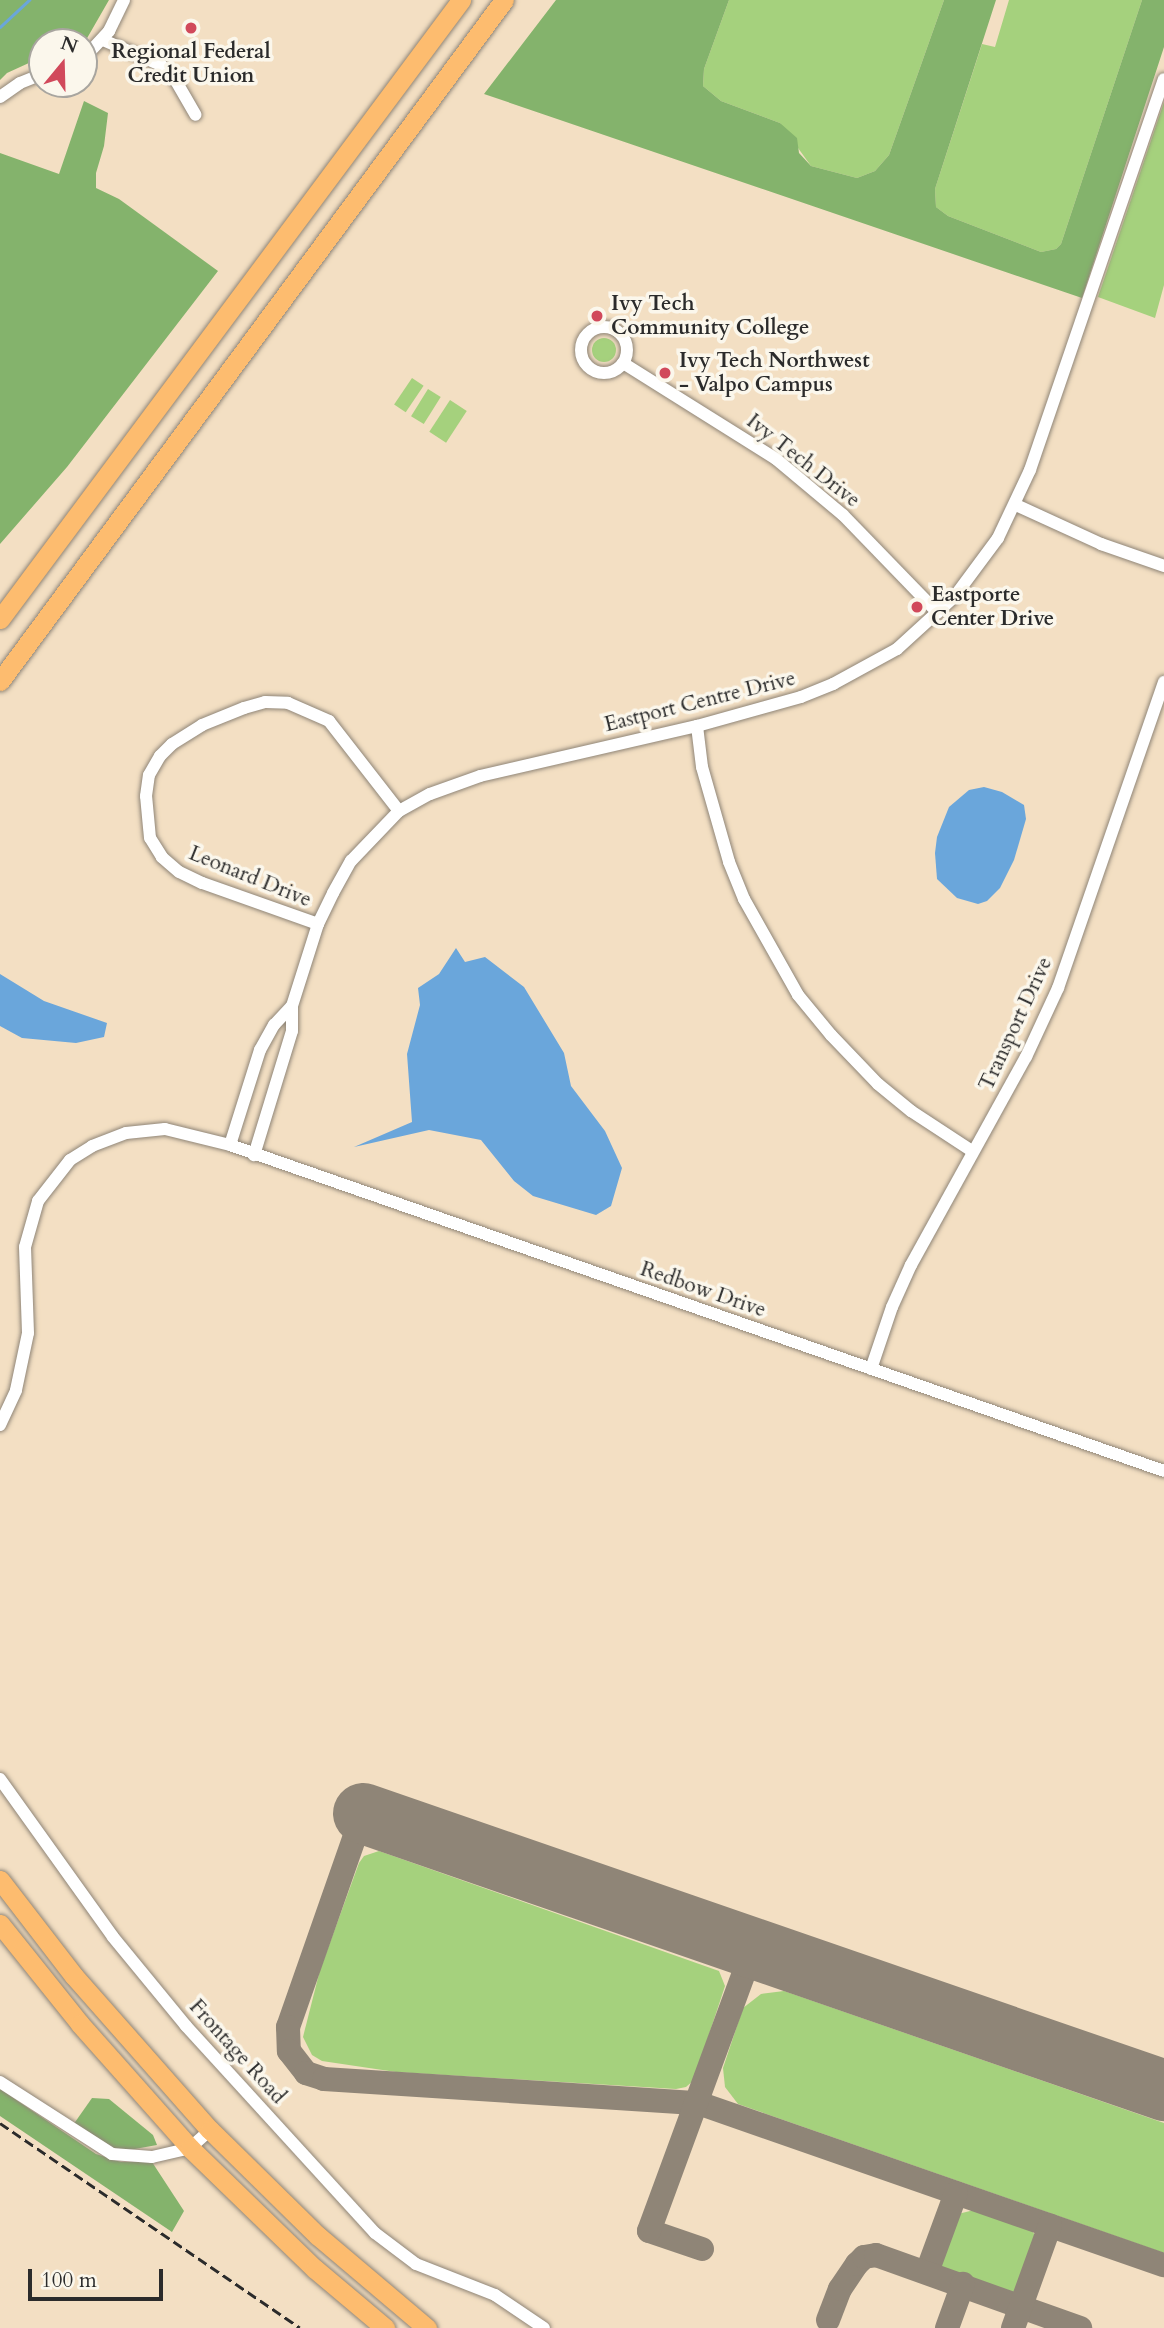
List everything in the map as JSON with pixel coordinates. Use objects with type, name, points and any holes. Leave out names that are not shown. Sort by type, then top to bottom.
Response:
[{"type":"highway","points":[[0,619],[461,0]]},
{"type":"highway","points":[[0,681],[503,1]]},
{"type":"highway","points":[[0,600],[57,526],[92,496]]},
{"type":"highway","points":[[2,1881],[78,1980],[210,2130],[318,2236],[427,2328]]},
{"type":"highway","points":[[0,1923],[80,2024],[190,2148],[315,2269],[385,2328]]},
{"type":"street","points":[[98,45],[124,0]]},
{"type":"street","points":[[103,40],[161,65],[176,81],[195,115]]},
{"type":"street","name":"Eastport Centre Drive","points":[[254,1155],[292,1031],[292,1006],[318,924],[351,861],[399,811],[430,794],[480,776],[697,726],[780,704],[833,684],[897,649],[938,613],[975,572],[1016,505],[1164,79]]},
{"type":"street","points":[[0,97],[28,80]]},
{"type":"street","name":"Ivy Tech Drive","points":[[623,363],[776,459],[843,515],[938,613]]},
{"type":"street","points":[[1016,505],[1101,544],[1164,566]]},
{"type":"street","name":"Transport Drive","points":[[871,1369],[892,1307],[911,1265],[1026,1057],[1058,988],[1164,682]]},
{"type":"street","name":"Leonard Drive","points":[[318,924],[202,883],[179,872],[162,857],[150,838],[146,809],[149,775],[160,756],[172,744],[200,726],[265,702],[288,703],[329,721],[399,811]]},
{"type":"street","points":[[697,726],[702,767],[729,862],[744,900],[793,987],[831,1035],[878,1084],[911,1111],[972,1151]]},
{"type":"street","name":"Eastport Centre Drive","points":[[230,1145],[260,1050],[274,1025],[292,1006]]},
{"type":"street","points":[[0,1425],[16,1390],[28,1334],[25,1247],[29,1223],[51,1181],[70,1160],[92,1146],[126,1133],[165,1129],[230,1145]]},
{"type":"street","name":"Redbow Drive","points":[[230,1145],[1164,1471]]},
{"type":"street","name":"Frontage Road","points":[[0,1779],[113,1937],[186,2026],[358,2215],[393,2249],[416,2264],[495,2295],[540,2327]]},
{"type":"street","points":[[0,2082],[111,2154],[152,2157],[190,2148],[210,2130]]},
{"type":"green space","points":[[0,0],[109,0],[93,28],[28,28],[28,63],[7,73],[0,80]]},
{"type":"green space","points":[[556,0],[729,0],[704,69],[703,86],[721,101],[780,123],[797,138],[799,153],[811,166],[857,178],[875,171],[889,155],[944,0],[996,0],[935,189],[936,207],[948,216],[1041,252],[1056,249],[1061,244],[1142,0],[1164,0],[1164,47],[1082,298],[484,94]]},
{"type":"green space","points":[[729,0],[944,0],[889,155],[875,171],[857,178],[811,166],[780,123],[721,101],[703,86],[704,69]]},
{"type":"green space","points":[[1009,0],[1142,0],[1061,244],[1056,249],[1041,252],[948,216],[936,207],[935,189],[982,44],[995,47]]},
{"type":"green space","points":[[84,101],[108,113],[104,146],[96,173],[96,188],[119,199],[218,271],[67,467],[0,544],[0,153],[59,174]]},
{"type":"green space","points":[[1164,102],[1164,285],[1155,318],[1098,297]]},
{"type":"green space","points":[[604,338],[615,345],[616,350],[609,361],[604,362],[593,355],[592,350],[599,339]]},
{"type":"green space","points":[[412,378],[424,386],[406,412],[394,405]]},
{"type":"green space","points":[[428,389],[441,397],[424,424],[411,416]]},
{"type":"green space","points":[[450,400],[467,411],[446,443],[429,432]]},
{"type":"green space","points":[[379,1851],[719,1971],[725,1986],[694,2080],[686,2087],[676,2089],[396,2072],[322,2061],[312,2055],[303,2037],[320,1970],[359,1863],[364,1856]]},
{"type":"green space","points":[[784,1991],[1164,2123],[1164,2253],[738,2104],[725,2087],[723,2068],[743,2008],[761,1994]]},
{"type":"green space","points":[[0,2089],[96,2154],[121,2162],[152,2162],[184,2211],[172,2232],[0,2116]]},
{"type":"green space","points":[[92,2098],[109,2099],[153,2135],[157,2145],[129,2150],[101,2147],[73,2125]]},
{"type":"green space","points":[[974,2210],[1031,2230],[1036,2236],[1036,2249],[1022,2287],[1016,2293],[1007,2295],[942,2269],[939,2258],[952,2221],[958,2214]]},
{"type":"water","points":[[984,787],[1002,792],[1024,805],[1026,819],[1014,860],[1000,888],[987,901],[978,904],[957,898],[937,879],[935,853],[937,837],[949,807],[969,790]]},
{"type":"water","points":[[456,948],[465,962],[485,957],[524,987],[564,1053],[571,1086],[605,1131],[622,1168],[611,1206],[596,1215],[533,1196],[514,1181],[481,1140],[429,1130],[354,1147],[412,1122],[407,1054],[420,1005],[418,988],[439,974]]},
{"type":"water","points":[[0,974],[44,1001],[107,1023],[104,1037],[76,1043],[22,1038],[0,1026]]},
{"type":"waterway","points":[[0,27],[29,0]]},
{"type":"taxiway","points":[[363,1813],[288,2027],[289,2051],[306,2073],[324,2079],[698,2103],[1164,2265]]},
{"type":"taxiway","points":[[702,2249],[649,2231],[753,1948]]},
{"type":"taxiway","points":[[927,2272],[956,2193]]},
{"type":"taxiway","points":[[1013,2328],[1050,2225]]},
{"type":"taxiway","points":[[828,2320],[840,2289],[857,2264],[864,2257],[876,2255],[1080,2328]]},
{"type":"taxiway","points":[[947,2328],[963,2284]]},
{"type":"runway","points":[[363,1813],[1164,2090]]},
{"type":"railway","points":[[0,2123],[300,2328]]},
{"type":"place","name":"Regional Federal Credit Union","points":[[191,28]]},
{"type":"place","name":"Ivy Tech Community College","points":[[597,316]]},
{"type":"place","name":"Ivy Tech Northwest - Valpo Campus","points":[[665,373]]},
{"type":"place","name":"Eastporte Center Drive","points":[[917,607]]}]
